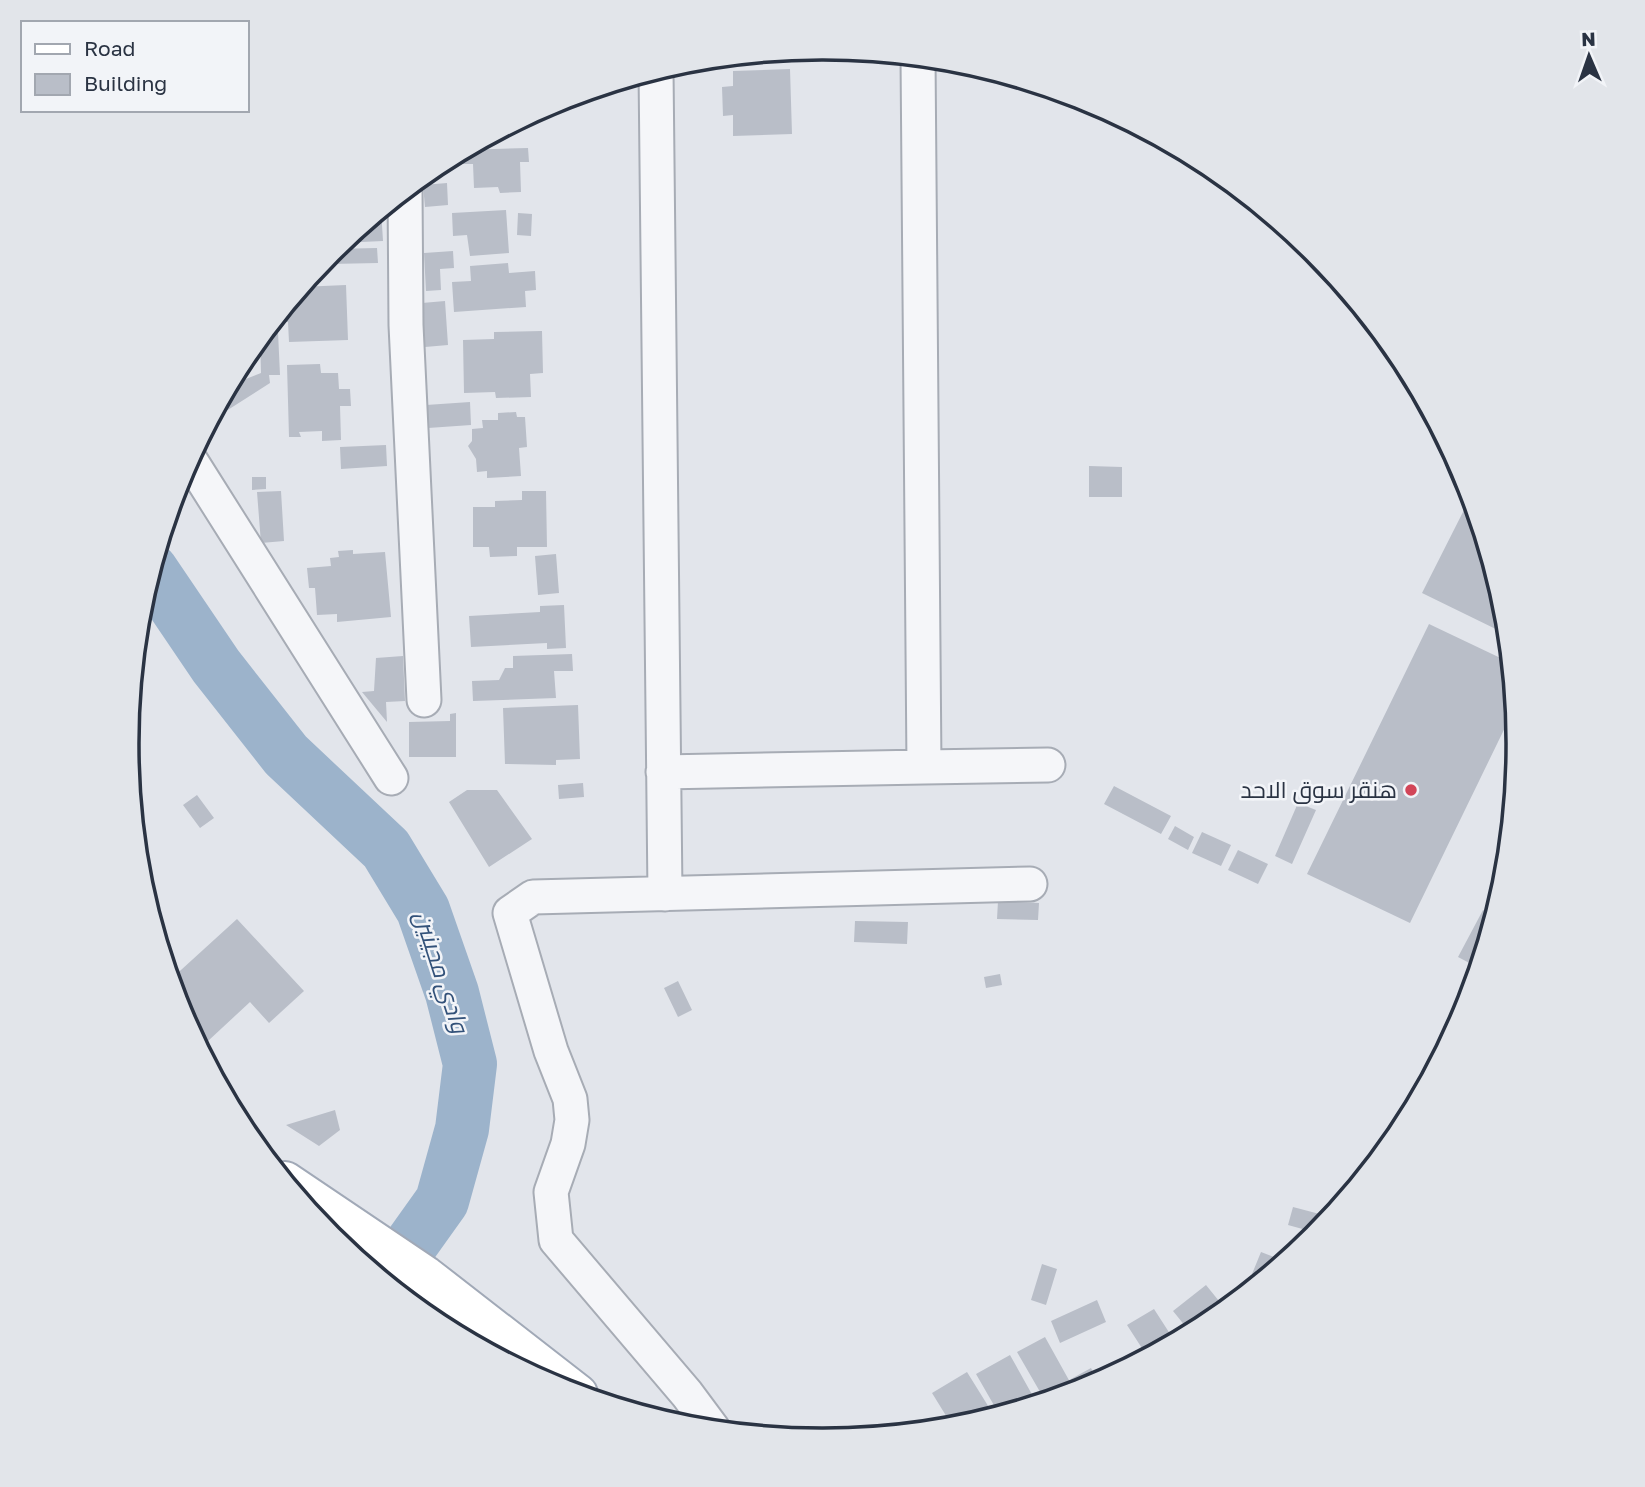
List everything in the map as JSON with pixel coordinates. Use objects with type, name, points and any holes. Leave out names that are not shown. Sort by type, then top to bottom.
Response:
[{"type":"main road","points":[[315,1202],[426,1276],[544,1367]]},
{"type":"street","points":[[918,66],[925,767]]},
{"type":"street","points":[[656,80],[665,894]]},
{"type":"street","points":[[405,202],[406,324],[424,699]]},
{"type":"street","points":[[196,470],[391,778]]},
{"type":"street","points":[[663,772],[1048,765]]},
{"type":"street","points":[[704,1417],[556,1240],[551,1192],[568,1144],[572,1120],[570,1099],[551,1051],[510,914],[533,897],[1030,884]]},
{"type":"building","points":[[790,69],[792,134],[733,136],[733,115],[723,116],[722,87],[733,86],[733,71]]},
{"type":"building","points":[[528,148],[529,162],[520,162],[521,192],[500,193],[498,187],[474,188],[473,164],[459,164],[483,149]]},
{"type":"building","points":[[447,183],[448,205],[425,207],[423,188],[429,185]]},
{"type":"building","points":[[506,210],[509,253],[470,256],[467,235],[453,236],[452,213]]},
{"type":"building","points":[[518,213],[532,214],[531,236],[517,235]]},
{"type":"building","points":[[382,221],[383,241],[358,242]]},
{"type":"building","points":[[377,248],[378,263],[335,264],[351,249]]},
{"type":"building","points":[[453,251],[454,268],[440,269],[441,290],[426,291],[424,253]]},
{"type":"building","points":[[508,263],[509,273],[535,271],[536,290],[525,291],[526,307],[454,312],[452,282],[471,281],[470,266]]},
{"type":"building","points":[[346,285],[348,340],[289,342],[288,322],[284,322],[314,286]]},
{"type":"building","points":[[445,301],[448,345],[425,347],[422,303]]},
{"type":"building","points":[[542,331],[543,373],[530,374],[531,397],[496,398],[495,392],[464,393],[463,340],[494,339],[494,332]]},
{"type":"building","points":[[276,333],[280,375],[269,375],[270,383],[224,412],[243,380],[261,373],[260,354]]},
{"type":"building","points":[[320,364],[321,373],[338,373],[339,389],[350,389],[351,406],[340,406],[341,440],[322,441],[322,431],[299,432],[301,437],[289,437],[287,365]]},
{"type":"building","points":[[470,402],[471,425],[428,428],[426,405]]},
{"type":"building","points":[[516,412],[517,417],[525,417],[527,447],[519,448],[521,476],[487,478],[487,471],[477,472],[476,459],[468,446],[472,441],[472,429],[483,428],[482,420],[498,420],[498,413]]},
{"type":"building","points":[[386,445],[387,466],[341,469],[340,447]]},
{"type":"building","points":[[1089,466],[1122,467],[1122,497],[1089,497]]},
{"type":"building","points":[[252,477],[266,477],[266,489],[252,490]]},
{"type":"building","points":[[281,491],[284,541],[261,543],[257,492]]},
{"type":"building","points":[[522,491],[546,491],[547,547],[517,547],[517,556],[490,557],[489,547],[473,547],[473,507],[495,507],[495,501],[522,500]]},
{"type":"building","points":[[1464,509],[1483,566],[1497,629],[1422,593]]},
{"type":"building","points":[[353,550],[353,554],[385,552],[391,617],[337,622],[337,614],[317,615],[315,588],[309,588],[307,568],[331,566],[330,558],[339,557],[338,551]]},
{"type":"building","points":[[556,554],[559,593],[538,595],[535,556]]},
{"type":"building","points":[[564,605],[566,648],[547,649],[547,643],[471,647],[469,616],[540,612],[540,606]]},
{"type":"building","name":"هنقر سوق الاحد","points":[[1429,624],[1501,658],[1506,726],[1410,923],[1307,874]]},
{"type":"building","points":[[572,654],[573,671],[554,671],[556,698],[473,701],[472,681],[499,680],[505,668],[513,668],[513,656]]},
{"type":"building","points":[[403,656],[405,701],[386,702],[387,722],[362,692],[374,691],[376,658]]},
{"type":"building","points":[[578,705],[580,759],[556,760],[556,765],[505,764],[503,708]]},
{"type":"building","points":[[456,713],[456,757],[409,757],[409,722],[450,721],[450,714]]},
{"type":"building","points":[[583,783],[584,797],[559,799],[558,785]]},
{"type":"building","points":[[1114,786],[1171,816],[1161,834],[1104,804]]},
{"type":"building","points":[[467,790],[497,790],[532,839],[489,867],[449,802]]},
{"type":"building","points":[[197,795],[214,818],[200,828],[183,805]]},
{"type":"building","points":[[1298,803],[1316,810],[1292,864],[1275,856]]},
{"type":"building","points":[[1175,826],[1194,837],[1188,850],[1168,839]]},
{"type":"building","points":[[1202,832],[1231,845],[1221,866],[1192,853]]},
{"type":"building","points":[[1238,850],[1268,864],[1258,884],[1228,870]]},
{"type":"building","points":[[998,901],[1039,903],[1038,920],[997,919]]},
{"type":"building","points":[[1483,910],[1485,911],[1470,963],[1458,957]]},
{"type":"building","points":[[237,919],[304,991],[269,1023],[250,1002],[208,1041],[179,972]]},
{"type":"building","points":[[855,921],[908,922],[907,944],[854,942]]},
{"type":"building","points":[[1000,974],[1002,985],[986,988],[984,977]]},
{"type":"building","points":[[678,981],[692,1010],[678,1017],[664,988]]},
{"type":"building","points":[[335,1110],[340,1130],[319,1146],[286,1125]]},
{"type":"building","points":[[1293,1207],[1318,1214],[1304,1229],[1288,1225]]},
{"type":"building","points":[[1261,1252],[1274,1257],[1253,1274]]},
{"type":"building","points":[[1042,1264],[1057,1269],[1046,1305],[1031,1300]]},
{"type":"building","points":[[1206,1285],[1219,1301],[1184,1324],[1173,1311]]},
{"type":"building","points":[[1097,1300],[1106,1322],[1060,1343],[1051,1321]]},
{"type":"building","points":[[1154,1309],[1169,1333],[1142,1348],[1127,1325]]},
{"type":"building","points":[[1045,1337],[1069,1381],[1040,1392],[1017,1352]]},
{"type":"building","points":[[1010,1355],[1032,1394],[994,1405],[976,1374]]},
{"type":"building","points":[[1091,1368],[1093,1371],[1072,1380]]},
{"type":"building","points":[[967,1372],[989,1407],[946,1416],[932,1393]]},
{"type":"waterway","name":"وادي مجينين","points":[[159,581],[216,666],[286,755],[386,849],[423,910],[452,993],[470,1064],[462,1129],[442,1201],[391,1273]]},
{"type":"place","name":"هنقر سوق الاحد","points":[[1411,790]]}]
